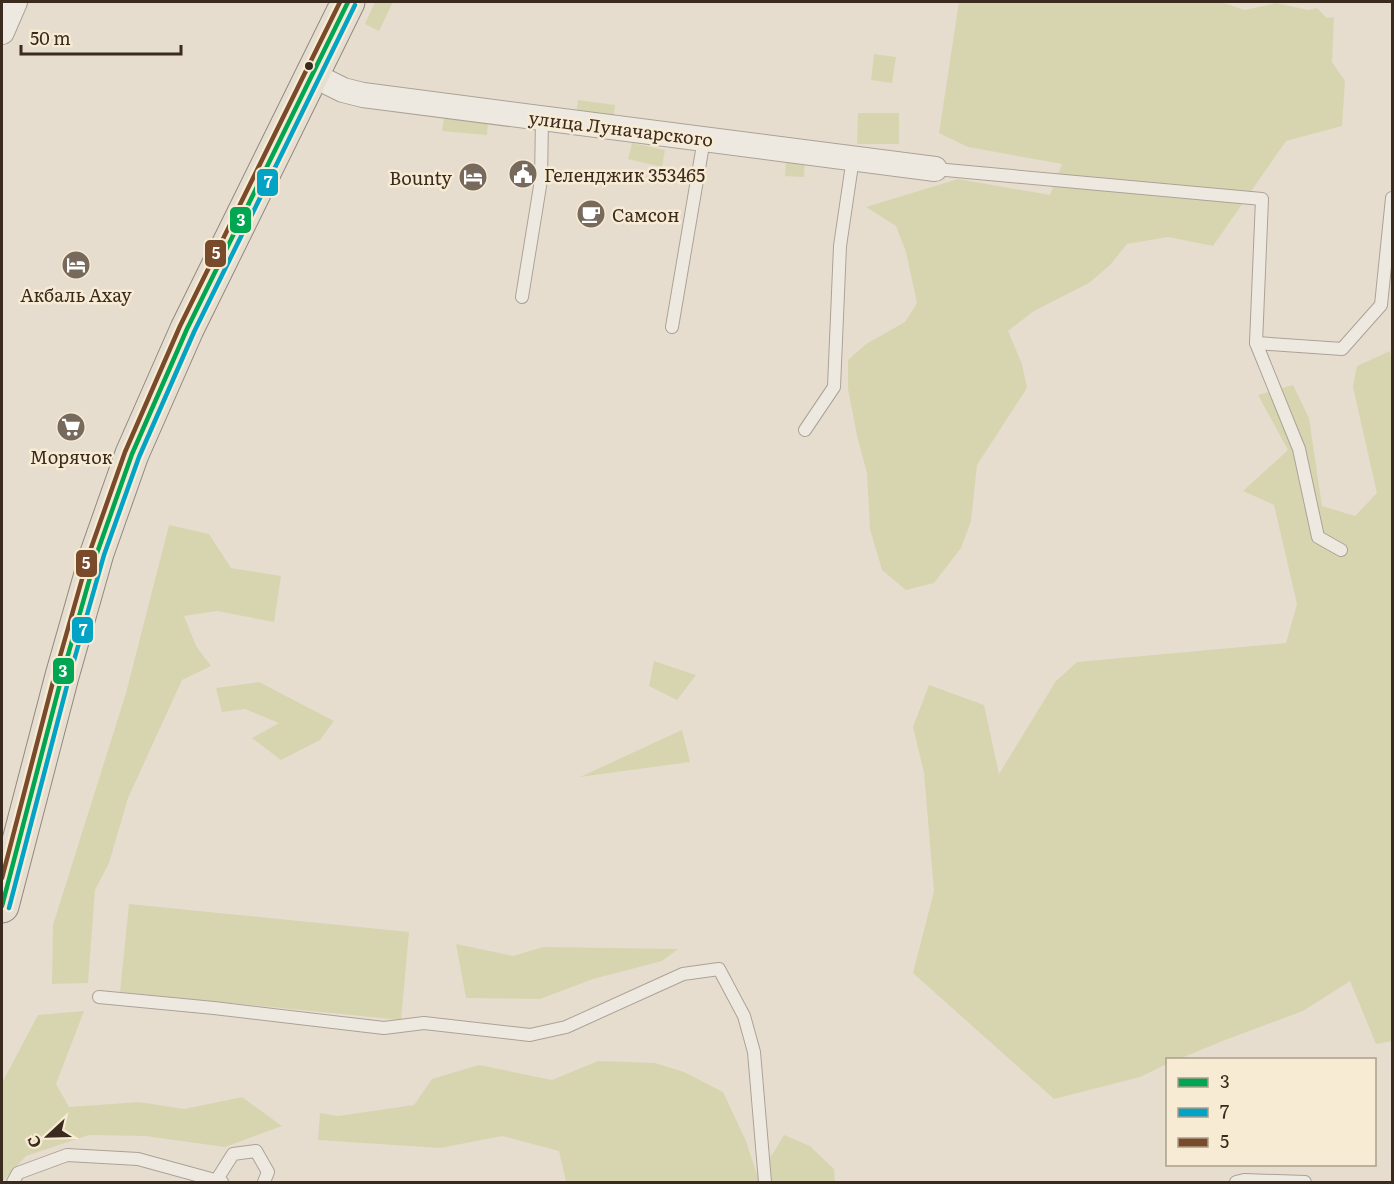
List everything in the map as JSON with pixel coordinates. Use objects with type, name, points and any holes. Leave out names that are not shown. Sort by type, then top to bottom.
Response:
[{"type":"main road","points":[[2,906],[62,676],[113,505],[152,406],[187,329],[348,2]]},
{"type":"street","points":[[2,32],[15,2]]},
{"type":"street","name":"улица Луначарского","points":[[311,74],[343,90],[363,95],[935,169]]},
{"type":"lane","points":[[522,297],[541,180],[542,118]]},
{"type":"lane","points":[[672,327],[704,139]]},
{"type":"lane","points":[[805,430],[834,387],[840,246],[853,158]]},
{"type":"lane","points":[[935,169],[1262,199],[1256,344],[1299,449],[1318,537],[1341,550]]},
{"type":"lane","points":[[1256,344],[1342,349],[1381,305],[1392,198]]},
{"type":"lane","points":[[99,997],[384,1028],[424,1023],[530,1035],[566,1027],[683,974],[719,969],[744,1016],[754,1052],[765,1182]]},
{"type":"lane","points":[[12,1182],[18,1173],[67,1155],[138,1160],[219,1182],[233,1154],[256,1150],[268,1172],[264,1182]]},
{"type":"lane","points":[[1236,1182],[1244,1180],[1305,1182]]},
{"type":"shaded area","points":[[375,2],[393,2],[379,31],[365,24]]},
{"type":"shaded area","points":[[959,2],[1221,2],[1245,10],[1276,3],[1308,10],[1317,8],[1327,18],[1334,17],[1332,62],[1345,81],[1342,126],[1286,141],[1213,246],[1168,237],[1127,244],[1110,265],[1089,283],[1034,311],[1008,331],[1022,364],[1027,388],[977,465],[971,521],[961,548],[934,583],[906,590],[882,570],[870,529],[867,473],[848,389],[848,360],[866,344],[905,322],[917,303],[906,252],[896,226],[866,207],[958,179],[1050,195],[1062,164],[968,147],[939,133]]},
{"type":"shaded area","points":[[874,54],[896,57],[892,83],[871,80]]},
{"type":"shaded area","points":[[578,100],[615,105],[613,121],[576,116]]},
{"type":"shaded area","points":[[858,113],[899,113],[899,144],[857,144]]},
{"type":"shaded area","points":[[444,118],[488,122],[487,135],[442,131]]},
{"type":"shaded area","points":[[632,143],[665,150],[662,167],[628,159]]},
{"type":"shaded area","points":[[786,160],[805,161],[804,177],[785,176]]},
{"type":"shaded area","points":[[1390,351],[1392,368],[1392,1041],[1376,1044],[1350,981],[1303,1011],[1181,1058],[1166,1058],[1166,1064],[1140,1077],[1054,1099],[913,973],[934,891],[924,773],[913,727],[929,685],[984,705],[999,774],[1056,681],[1077,662],[1286,643],[1297,604],[1274,505],[1243,491],[1288,450],[1258,395],[1293,385],[1309,418],[1322,506],[1355,516],[1377,493],[1353,387],[1357,366]]},
{"type":"shaded area","points":[[169,525],[209,534],[231,568],[281,576],[274,622],[217,611],[184,616],[196,646],[211,666],[182,680],[128,798],[109,863],[95,890],[88,983],[52,984],[53,925],[126,693]]},
{"type":"shaded area","points":[[654,661],[696,675],[677,700],[649,686]]},
{"type":"shaded area","points":[[259,682],[334,721],[320,740],[281,760],[252,738],[279,723],[245,709],[222,712],[216,688]]},
{"type":"shaded area","points":[[682,730],[690,762],[580,777]]},
{"type":"shaded area","points":[[129,904],[409,932],[401,1020],[120,992]]},
{"type":"shaded area","points":[[456,944],[513,956],[543,947],[678,949],[662,961],[593,979],[540,999],[466,998]]},
{"type":"shaded area","points":[[84,1011],[56,1084],[69,1107],[139,1102],[184,1109],[242,1097],[282,1126],[225,1147],[145,1136],[89,1135],[26,1156],[2,1182],[2,1083],[38,1015]]},
{"type":"shaded area","points":[[598,1061],[655,1063],[684,1072],[723,1092],[746,1141],[758,1178],[784,1135],[810,1146],[834,1169],[835,1182],[566,1182],[559,1151],[502,1136],[440,1148],[318,1140],[320,1113],[338,1116],[414,1105],[432,1079],[479,1065],[552,1080]]},
{"type":"transit line","name":"5","points":[[2,878],[55,674],[90,551],[125,452],[180,326],[340,2]]},
{"type":"transit line","name":"3","points":[[2,906],[62,676],[97,553],[132,454],[187,329],[348,2]]},
{"type":"transit line","name":"7","points":[[9,908],[69,678],[104,555],[139,457],[194,332],[355,5]]},
{"type":"place","name":"Геленджик 353465","points":[[523,174]]},
{"type":"place","name":"Bounty","points":[[473,177]]},
{"type":"place","name":"Самсон","points":[[591,214]]},
{"type":"place","name":"Акбаль Ахау","points":[[76,265]]},
{"type":"place","name":"Морячок","points":[[71,427]]}]
